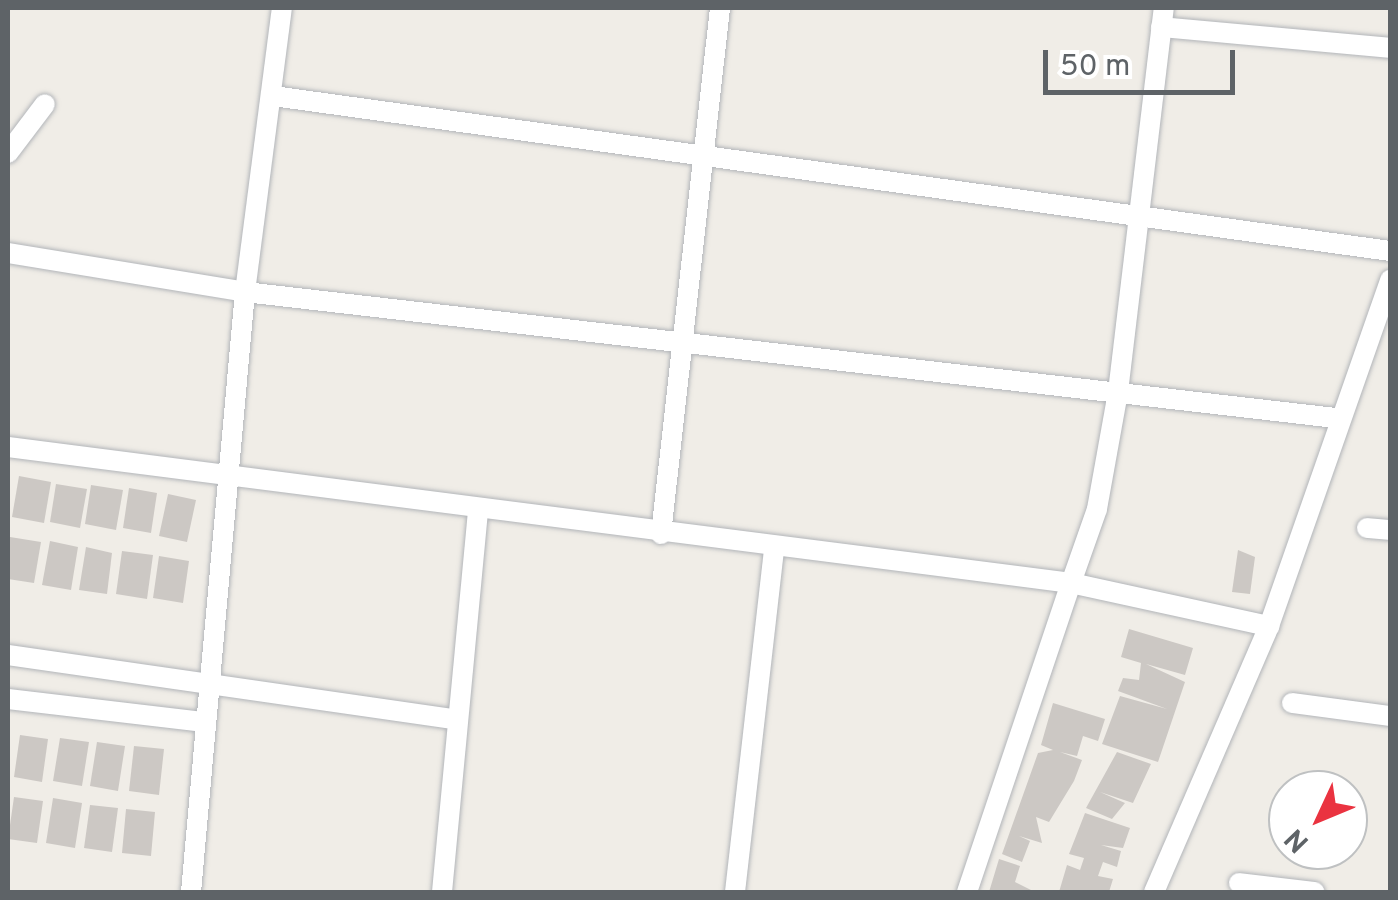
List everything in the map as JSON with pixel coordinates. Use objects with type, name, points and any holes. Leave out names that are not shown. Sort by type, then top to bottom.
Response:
[{"type":"street","points":[[191,892],[206,681],[246,292],[282,8]]},
{"type":"street","points":[[661,534],[685,343],[700,158],[720,8]]},
{"type":"street","points":[[968,892],[1097,510],[1118,392],[1163,17],[1390,48]]},
{"type":"street","points":[[272,96],[700,158],[1140,210],[1390,251]]},
{"type":"street","points":[[8,153],[45,104]]},
{"type":"street","points":[[8,254],[246,292],[1335,418]]},
{"type":"street","points":[[1154,892],[1269,626],[1335,418],[1390,280]]},
{"type":"street","points":[[8,447],[478,514],[661,534],[774,552],[1071,584],[1269,626]]},
{"type":"street","points":[[442,892],[453,719],[478,514]]},
{"type":"street","points":[[1368,528],[1390,530]]},
{"type":"street","points":[[735,892],[774,552]]},
{"type":"street","points":[[8,655],[453,719]]},
{"type":"street","points":[[8,699],[203,722]]},
{"type":"street","points":[[1292,703],[1390,716]]},
{"type":"street","points":[[1239,883],[1314,892]]},
{"type":"building","points":[[19,476],[51,482],[44,523],[12,517]]},
{"type":"building","points":[[56,484],[87,489],[80,528],[50,522]]},
{"type":"building","points":[[91,485],[123,490],[116,530],[85,524]]},
{"type":"building","points":[[129,488],[157,493],[151,533],[123,528]]},
{"type":"building","points":[[168,494],[196,500],[187,542],[159,536]]},
{"type":"building","points":[[10,537],[41,542],[34,583],[8,579]]},
{"type":"building","points":[[50,541],[78,547],[71,590],[42,585]]},
{"type":"building","points":[[86,547],[112,553],[107,594],[79,590]]},
{"type":"building","points":[[1238,550],[1255,557],[1250,594],[1232,592]]},
{"type":"building","points":[[122,551],[153,555],[147,599],[116,594]]},
{"type":"building","points":[[159,556],[189,561],[183,603],[153,598]]},
{"type":"building","points":[[1129,629],[1193,648],[1185,675],[1146,664],[1185,682],[1158,762],[1102,744],[1120,696],[1167,709],[1118,691],[1123,678],[1139,680],[1141,663],[1121,657]]},
{"type":"building","points":[[1053,703],[1105,719],[1098,741],[1083,736],[1077,756],[1060,752],[1082,760],[1049,822],[1036,817],[1042,843],[1019,836],[1030,841],[1022,862],[1002,854],[1038,753],[1053,750],[1041,745]]},
{"type":"building","points":[[20,735],[48,739],[42,782],[14,777]]},
{"type":"building","points":[[60,738],[89,742],[82,786],[53,781]]},
{"type":"building","points":[[97,742],[125,746],[118,791],[90,786]]},
{"type":"building","points":[[134,746],[164,749],[159,795],[129,791]]},
{"type":"building","points":[[1117,752],[1151,764],[1133,803],[1100,792],[1125,803],[1112,819],[1086,808]]},
{"type":"building","points":[[14,797],[43,801],[37,843],[8,839]]},
{"type":"building","points":[[53,798],[82,803],[75,848],[46,843]]},
{"type":"building","points":[[90,805],[118,808],[112,852],[84,848]]},
{"type":"building","points":[[126,809],[155,812],[151,856],[122,853]]},
{"type":"building","points":[[1085,813],[1130,828],[1123,848],[1101,845],[1121,851],[1117,867],[1103,862],[1098,876],[1113,879],[1109,892],[1059,892],[1067,865],[1080,870],[1084,858],[1069,854]]},
{"type":"building","points":[[999,859],[1020,866],[1015,882],[1035,892],[989,892]]}]
